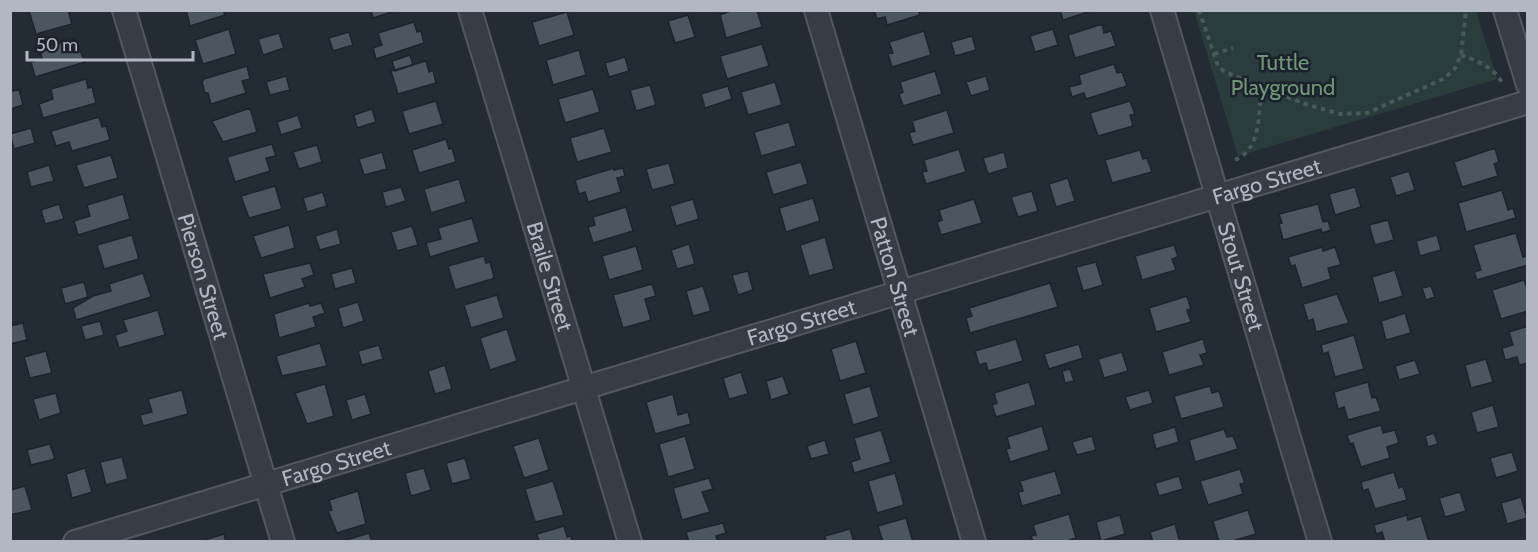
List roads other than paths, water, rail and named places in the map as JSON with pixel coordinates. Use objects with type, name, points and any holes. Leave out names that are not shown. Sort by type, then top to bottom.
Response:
[{"type":"street","name":"Pierson Street","points":[[124,10],[283,542]]},
{"type":"street","name":"Braile Street","points":[[470,10],[630,542]]},
{"type":"street","name":"Patton Street","points":[[816,10],[974,542]]},
{"type":"street","name":"Stout Street","points":[[1162,10],[1320,542]]},
{"type":"street","points":[[1505,10],[1527,85]]},
{"type":"street","name":"Fargo Street","points":[[75,542],[899,290],[1527,102]]},
{"type":"park label","name":"Tuttle Playground","points":[[1283,74]]}]
